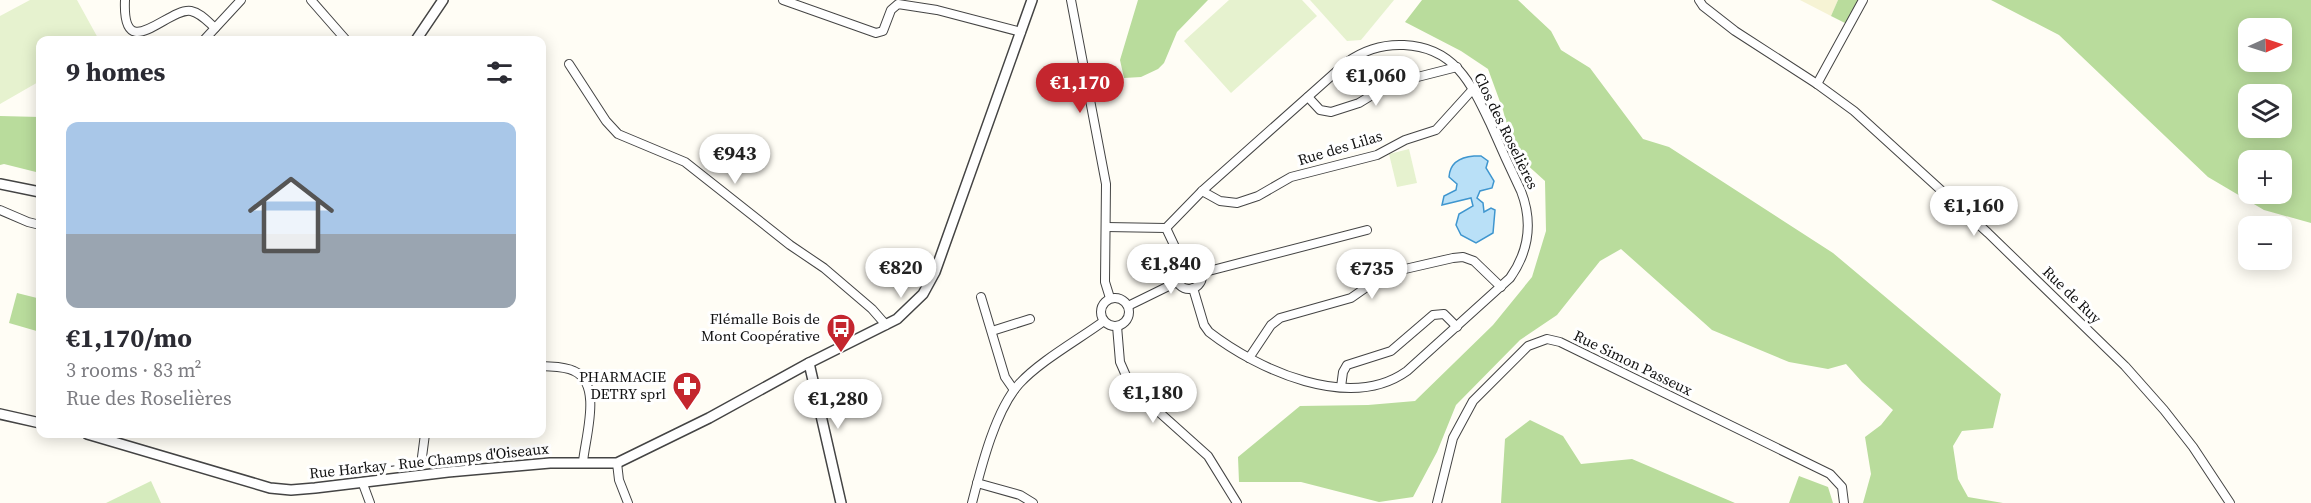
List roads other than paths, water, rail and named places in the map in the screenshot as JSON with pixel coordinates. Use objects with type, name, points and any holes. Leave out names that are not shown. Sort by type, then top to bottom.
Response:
[{"type":"street","points":[[125,0],[125,20],[135,30],[148,30],[186,11],[198,14],[214,28]]},
{"type":"street","points":[[207,36],[241,0]]},
{"type":"street","points":[[311,0],[342,36]]},
{"type":"street","points":[[419,36],[443,0]]},
{"type":"street","points":[[783,0],[876,33],[883,31],[891,10],[898,4],[936,10],[1021,32]]},
{"type":"street","name":"Rue Harkay - Rue Champs d'Oiseaux","points":[[101,438],[270,488],[291,490],[363,484],[448,472],[583,462],[617,463],[709,418],[809,363],[886,325],[911,307],[932,280],[1032,0]]},
{"type":"street","points":[[1071,0],[1106,184],[1105,282],[1110,298]]},
{"type":"street","name":"Rue de Ruy","points":[[1699,0],[1703,6],[1735,31],[1854,111],[1988,233],[2125,366],[2186,438],[2230,503]]},
{"type":"street","points":[[1817,84],[1863,0]]},
{"type":"street","name":"Clos des Roselières","points":[[1166,228],[1202,191],[1352,58],[1385,46],[1401,44],[1420,47],[1443,56],[1457,67],[1474,88],[1521,191],[1527,210],[1528,232],[1525,249],[1515,271],[1501,287],[1395,379],[1368,388],[1341,387],[1294,378],[1249,358],[1206,329],[1193,288]]},
{"type":"street","points":[[569,64],[606,121],[618,134],[685,162],[824,268],[872,309],[886,325]]},
{"type":"street","points":[[1308,97],[1320,110],[1330,112],[1359,104],[1390,84],[1457,67]]},
{"type":"street","name":"Rue des Lilas","points":[[1202,191],[1226,203],[1238,203],[1257,196],[1291,177],[1377,155],[1400,143],[1436,130],[1474,88]]},
{"type":"street","points":[[0,184],[36,191]]},
{"type":"street","points":[[0,210],[36,224]]},
{"type":"street","points":[[1106,227],[1166,228],[1183,264]]},
{"type":"street","points":[[1201,273],[1367,230]]},
{"type":"street","points":[[1249,358],[1271,325],[1280,318],[1351,298],[1392,272],[1463,257],[1479,265],[1501,287]]},
{"type":"street","points":[[1183,264],[1194,264],[1201,273],[1201,280],[1193,288],[1182,287],[1177,282],[1177,270],[1183,264]]},
{"type":"street","points":[[1128,306],[1177,282]]},
{"type":"street","points":[[981,297],[1005,377],[1014,390]]},
{"type":"street","points":[[1110,298],[1124,300],[1128,306],[1127,319],[1117,326],[1104,321],[1101,313],[1103,304],[1110,298]]},
{"type":"street","points":[[1341,387],[1343,372],[1347,365],[1391,351],[1433,315],[1446,315],[1457,327]]},
{"type":"street","points":[[992,331],[1030,319]]},
{"type":"street","points":[[972,503],[995,428],[1014,390],[1029,374],[1104,321]]},
{"type":"street","points":[[1117,326],[1120,362],[1131,387],[1208,456],[1237,503]]},
{"type":"street","name":"Rue Simon Passeux","points":[[1437,503],[1453,438],[1473,400],[1528,346],[1547,339],[1560,342],[1830,474],[1842,487],[1844,503]]},
{"type":"street","points":[[809,363],[841,503]]},
{"type":"street","points":[[546,367],[576,371],[588,386],[591,404],[583,462]]},
{"type":"street","points":[[0,414],[36,422]]},
{"type":"street","points":[[422,457],[424,438]]},
{"type":"street","points":[[617,463],[628,503]]},
{"type":"street","points":[[977,483],[1020,495],[1033,503]]},
{"type":"street","points":[[363,484],[370,503]]},
{"type":"water","points":[[1481,156],[1488,161],[1486,168],[1494,181],[1492,188],[1480,191],[1477,198],[1483,203],[1484,212],[1491,208],[1495,210],[1493,233],[1476,243],[1461,235],[1456,225],[1459,214],[1473,206],[1471,198],[1442,205],[1444,196],[1456,190],[1457,184],[1449,177],[1454,164],[1461,159]]},
{"type":"place","name":"Flémalle Bois de Mont Coopérative","points":[[841,354]]},
{"type":"place","name":"PHARMACIE DETRY sprl","points":[[687,412]]}]
